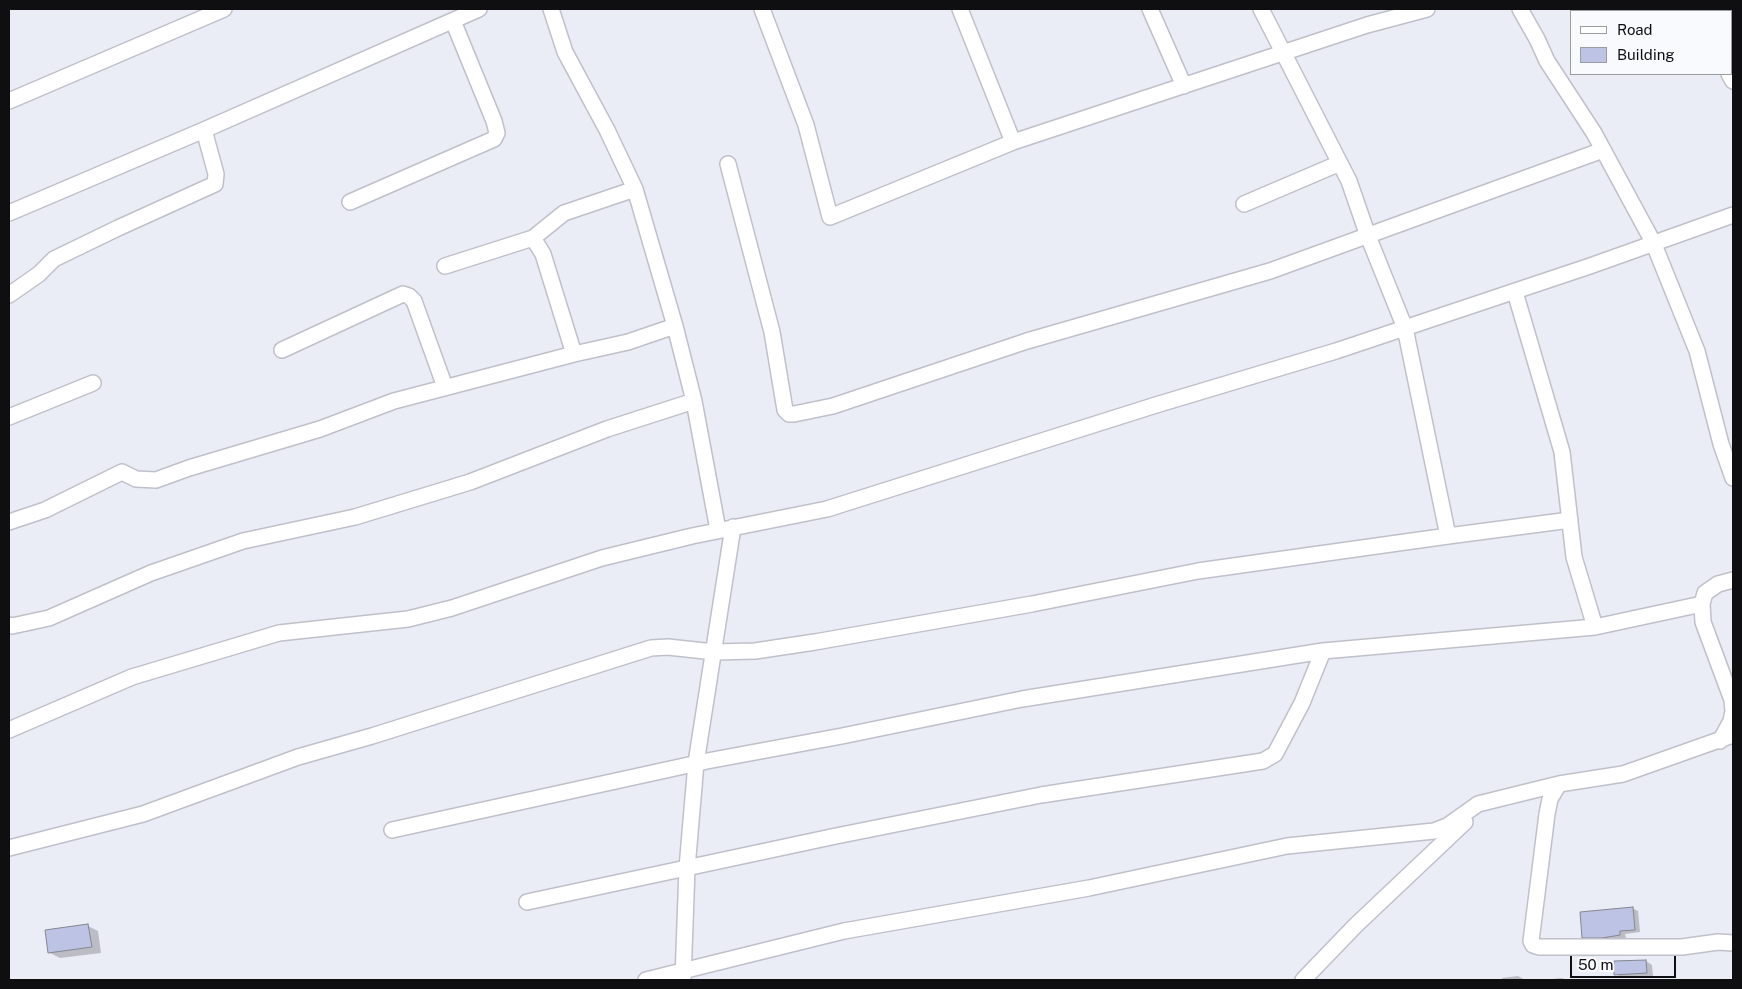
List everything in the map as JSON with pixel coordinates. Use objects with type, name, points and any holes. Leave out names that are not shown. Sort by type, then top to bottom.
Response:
[{"type":"street","points":[[9,101],[224,9]]},
{"type":"street","points":[[9,213],[204,130],[479,9]]},
{"type":"street","points":[[552,9],[565,52],[607,130],[635,189],[675,326],[694,401],[718,530]]},
{"type":"street","points":[[762,9],[806,125],[830,217],[1013,142],[1367,25],[1427,9]]},
{"type":"street","points":[[960,9],[1013,142]]},
{"type":"street","points":[[1150,9],[1184,86]]},
{"type":"street","points":[[1261,9],[1349,181],[1368,236],[1405,328],[1448,536]]},
{"type":"street","points":[[1520,9],[1547,61],[1604,150],[1653,242],[1697,352],[1727,441],[1733,478]]},
{"type":"street","points":[[350,202],[494,139],[497,133],[494,121],[453,21]]},
{"type":"street","points":[[9,295],[39,274],[54,259],[215,184],[216,174],[204,130]]},
{"type":"street","points":[[728,164],[772,332],[785,410],[789,414],[794,414],[833,406],[1027,341],[1270,271],[1604,150]]},
{"type":"street","points":[[1244,204],[1340,163]]},
{"type":"street","points":[[444,266],[533,238],[564,213],[635,189]]},
{"type":"street","points":[[9,730],[132,677],[279,633],[408,619],[452,608],[602,558],[718,530],[827,509],[1156,405],[1336,351],[1515,292],[1733,215]]},
{"type":"street","points":[[533,238],[543,254],[574,354]]},
{"type":"street","points":[[1515,292],[1562,452],[1574,557],[1595,627]]},
{"type":"street","points":[[282,350],[403,294],[414,300],[444,387]]},
{"type":"street","points":[[9,522],[45,510],[122,472],[136,479],[156,480],[189,468],[320,429],[394,401],[574,354],[628,342],[675,326]]},
{"type":"street","points":[[9,417],[93,383]]},
{"type":"street","points":[[9,625],[12,626],[49,618],[151,573],[243,541],[355,516],[470,482],[607,429],[694,401]]},
{"type":"street","points":[[9,848],[143,814],[298,757],[372,736],[651,648],[668,647],[714,652],[755,651],[1032,604],[1198,571],[1570,520]]},
{"type":"street","points":[[682,976],[687,868],[696,763],[733,527]]},
{"type":"street","points":[[646,980],[682,976],[844,931],[1089,888],[1287,846],[1434,831],[1447,826],[1470,808],[1488,800],[1559,784],[1622,774],[1726,738],[1733,711],[1732,700],[1703,622],[1702,604],[1705,593],[1718,584],[1733,580]]},
{"type":"street","points":[[392,830],[696,763],[842,736],[1022,699],[1323,651],[1595,627],[1702,604]]},
{"type":"street","points":[[527,902],[1041,796],[1263,761],[1275,754],[1302,704],[1323,651]]},
{"type":"street","points":[[1559,784],[1550,799],[1547,814],[1531,941],[1533,945],[1539,947],[1682,946],[1718,942],[1733,943]]},
{"type":"street","points":[[1302,980],[1356,925],[1488,800]]},
{"type":"building","points":[[1633,907],[1635,930],[1620,931],[1620,935],[1602,938],[1582,938],[1580,912]]},
{"type":"building","points":[[88,924],[92,947],[48,953],[45,930]]},
{"type":"building","points":[[1646,960],[1647,973],[1614,975],[1614,961]]}]
